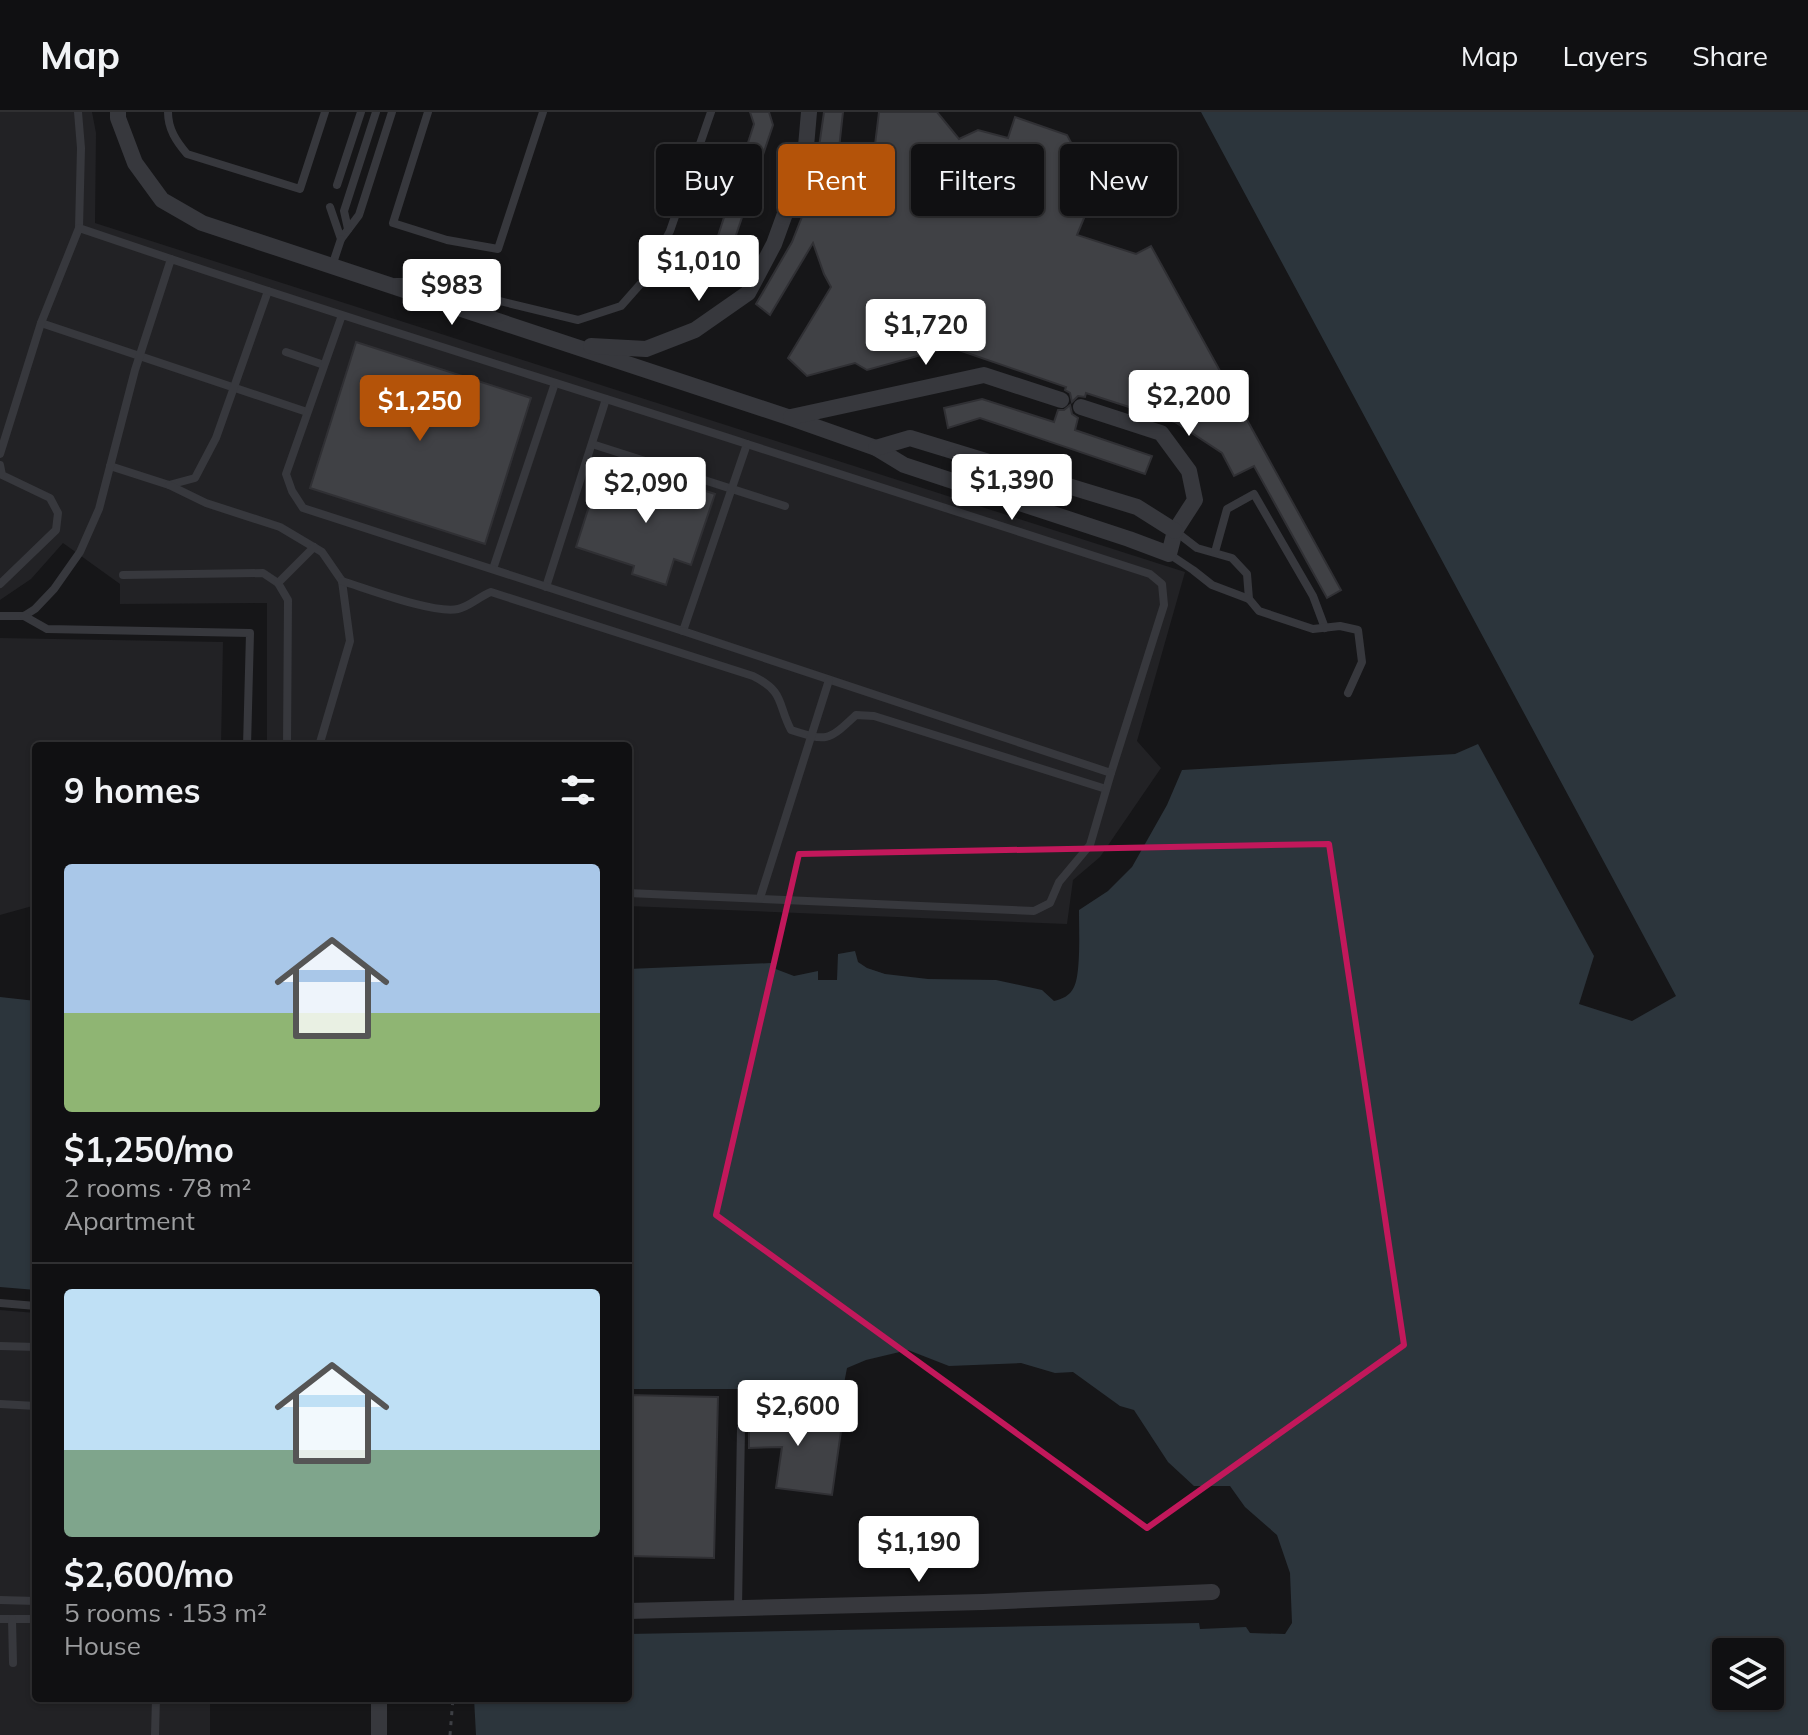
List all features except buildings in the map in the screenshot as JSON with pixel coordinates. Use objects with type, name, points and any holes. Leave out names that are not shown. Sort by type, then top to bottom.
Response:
[{"type":"street","points":[[118,112],[135,163],[162,200],[202,223],[788,417],[876,448],[904,465],[1169,554],[1175,531],[1195,500],[1189,471],[1161,433],[1081,407]]},
{"type":"street","points":[[568,344],[646,349],[695,330],[748,293],[774,244],[805,158],[809,112]]},
{"type":"street","points":[[788,417],[984,375],[1061,400]]},
{"type":"street","points":[[876,448],[910,438],[1137,507],[1175,531]]},
{"type":"street","points":[[632,1611],[983,1602],[1212,1592]]},
{"type":"street","points":[[379,1702],[379,1735]]},
{"type":"lane","points":[[0,454],[41,323],[79,228],[81,148],[78,112]]},
{"type":"lane","points":[[168,112],[167,118],[175,139],[187,154],[300,189],[325,112]]},
{"type":"lane","points":[[337,185],[361,112]]},
{"type":"lane","points":[[348,229],[344,211],[376,112]]},
{"type":"lane","points":[[332,266],[341,239],[359,215],[392,112]]},
{"type":"lane","points":[[428,112],[393,223],[447,240],[498,249],[543,112]]},
{"type":"lane","points":[[379,281],[413,282],[578,320],[621,306],[644,280],[670,231],[711,112]]},
{"type":"lane","points":[[330,207],[341,239]]},
{"type":"lane","points":[[79,228],[1150,574],[1162,584],[1164,605],[1090,845],[1059,882],[1050,903],[1034,911],[632,893]]},
{"type":"lane","points":[[24,616],[54,589],[80,552],[99,509],[139,355],[171,259]]},
{"type":"lane","points":[[169,485],[195,478],[216,438],[268,291]]},
{"type":"lane","points":[[342,315],[286,474],[303,508],[1111,773]]},
{"type":"lane","points":[[41,323],[307,412]]},
{"type":"lane","points":[[286,352],[324,365]]},
{"type":"lane","points":[[493,569],[555,383]]},
{"type":"lane","points":[[546,587],[606,399]]},
{"type":"lane","points":[[592,444],[785,506]]},
{"type":"lane","points":[[683,631],[747,444]]},
{"type":"lane","points":[[0,465],[2,475],[50,498],[58,513],[56,530],[0,584]]},
{"type":"lane","points":[[110,466],[169,485],[206,503],[280,527],[322,552],[342,581],[350,641],[320,742]]},
{"type":"lane","points":[[1215,552],[1227,509],[1254,494],[1313,596],[1325,628]]},
{"type":"lane","points":[[1175,531],[1197,548],[1232,558],[1247,574],[1249,599]]},
{"type":"lane","points":[[278,583],[314,547]]},
{"type":"lane","points":[[1169,554],[1212,585],[1249,599],[1259,611],[1313,629],[1340,626],[1358,630],[1362,662],[1348,693]]},
{"type":"lane","points":[[123,575],[263,573],[278,583],[288,600],[287,742]]},
{"type":"lane","points":[[342,581],[443,611],[462,608],[491,592],[753,676],[778,694],[783,715],[791,730],[811,737],[819,739],[837,733],[856,715],[874,716],[1106,789]]},
{"type":"lane","points":[[0,616],[24,616],[47,629],[250,633],[247,742]]},
{"type":"lane","points":[[760,898],[829,680]]},
{"type":"lane","points":[[0,1303],[32,1306]]},
{"type":"lane","points":[[0,1346],[32,1347]]},
{"type":"lane","points":[[0,1404],[32,1406]]},
{"type":"lane","points":[[738,1608],[741,1428]]},
{"type":"lane","points":[[0,1600],[32,1601]]},
{"type":"lane","points":[[0,1619],[32,1619]]},
{"type":"lane","points":[[12,1619],[13,1663]]},
{"type":"lane","points":[[155,1735],[156,1702]]},
{"type":"path","points":[[450,1735],[453,1702]]},
{"type":"highlighted area","points":[[1329,844],[1404,1345],[1147,1528],[716,1215],[799,854]]},
{"type":"shaded area","points":[[0,112],[92,112],[96,133],[95,223],[1185,572],[1137,741],[1161,768],[1100,857],[1073,880],[1067,924],[632,906],[632,742],[267,742],[267,603],[120,604],[120,584],[63,543],[31,579],[0,600]]},
{"type":"shaded area","points":[[1201,112],[1808,112],[1808,1735],[476,1735],[474,1702],[632,1702],[632,1634],[1199,1623],[1200,1629],[1246,1627],[1250,1633],[1285,1634],[1292,1623],[1290,1573],[1277,1535],[1245,1507],[1230,1486],[1194,1486],[1168,1462],[1134,1410],[1120,1406],[1073,1372],[1055,1373],[1021,1363],[949,1366],[908,1350],[847,1368],[843,1389],[632,1389],[632,969],[771,963],[773,968],[794,976],[818,971],[818,980],[837,980],[838,954],[855,951],[858,962],[885,974],[928,979],[996,980],[1042,990],[1054,1001],[1068,995],[1076,981],[1079,910],[1108,891],[1132,867],[1167,805],[1182,770],[1455,754],[1478,744],[1594,956],[1579,1004],[1632,1021],[1676,996]]},
{"type":"shaded area","points":[[0,638],[223,642],[221,742],[32,742],[32,906],[0,915]]},
{"type":"shaded area","points":[[0,997],[32,1001],[32,1290],[0,1287]]},
{"type":"shaded area","points":[[0,1310],[32,1313],[32,1702],[210,1702],[210,1735],[0,1735]]}]
